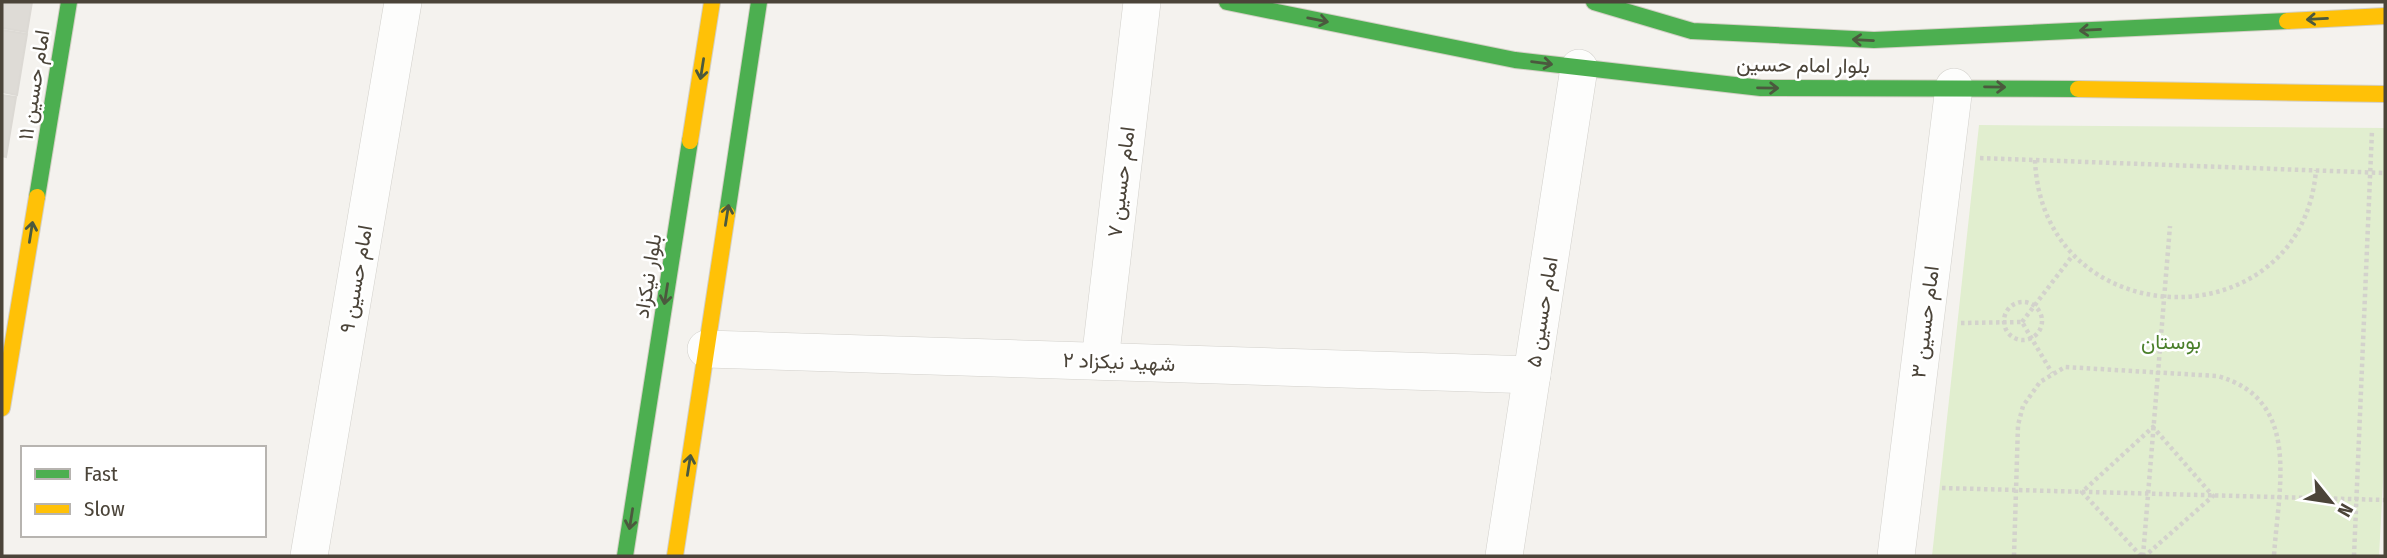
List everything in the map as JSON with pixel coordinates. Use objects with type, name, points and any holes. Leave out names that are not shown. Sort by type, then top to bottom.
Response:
[{"type":"main road","name":"امام حسین ۱۱","points":[[2,408],[11,298],[69,2]]},
{"type":"main road","name":"بلوار نیکزاد","points":[[625,556],[712,2]]},
{"type":"main road","points":[[675,556],[759,2]]},
{"type":"main road","name":"بلوار امام حسین","points":[[1227,2],[1515,60],[1761,88],[1954,87],[2379,94]]},
{"type":"main road","name":"بلوار امام حسین","points":[[1594,2],[1692,31],[1874,40],[2385,16]]},
{"type":"street","name":"امام حسین ۹","points":[[309,556],[403,2]]},
{"type":"street","name":"امام حسین ۷","points":[[1100,361],[1142,2]]},
{"type":"street","name":"امام حسین ۵","points":[[1504,556],[1579,68]]},
{"type":"street","name":"امام حسین ۳","points":[[1896,556],[1954,87]]},
{"type":"street","name":"شهید نیکزاد ۲","points":[[706,349],[1532,375]]},
{"type":"path","points":[[2354,556],[2371,172],[2379,94]]},
{"type":"path","points":[[1945,157],[2385,173]]},
{"type":"path","points":[[2035,160],[2044,208],[2061,241],[2073,255],[2101,278],[2118,287],[2164,299],[2208,295],[2259,272],[2296,231],[2311,198],[2316,170]]},
{"type":"path","points":[[2143,556],[2170,226]]},
{"type":"path","points":[[2022,322],[2073,255]]},
{"type":"path","points":[[2017,303],[2034,306],[2042,315],[2041,330],[2032,338],[2015,339],[2009,335],[2004,322],[2006,313],[2017,303]]},
{"type":"path","points":[[1953,323],[2022,322]]},
{"type":"path","points":[[2022,322],[2052,373]]},
{"type":"path","points":[[2014,556],[2020,415],[2033,389],[2052,373],[2065,367],[2217,376],[2236,381],[2260,398],[2271,414],[2278,432],[2274,556]]},
{"type":"path","points":[[2082,492],[2153,427]]},
{"type":"path","points":[[2153,427],[2213,496]]},
{"type":"path","points":[[1905,487],[2385,500]]},
{"type":"path","points":[[2082,492],[2143,556]]},
{"type":"path","points":[[2143,556],[2213,496]]},
{"type":"green space","name":"بوستان","points":[[1979,125],[2385,128],[2385,445],[2379,556],[1932,556]]},
{"type":"building","points":[[2,2],[32,2],[27,32],[2,28]]},
{"type":"building","points":[[2,30],[27,34],[17,95],[2,92]]},
{"type":"building","points":[[2,95],[16,97],[6,157],[2,156]]},
{"type":"traffic: fast","points":[[37,197],[69,2]]},
{"type":"traffic: fast","points":[[727,214],[759,2]]},
{"type":"traffic: fast","points":[[1227,2],[1515,60],[1761,88],[2078,89]]},
{"type":"traffic: fast","points":[[1594,2],[1692,31],[1874,40],[2287,21]]},
{"type":"traffic: fast","points":[[625,556],[690,141]]},
{"type":"traffic: slow","points":[[690,141],[712,2]]},
{"type":"traffic: slow","points":[[2287,21],[2385,16]]},
{"type":"traffic: slow","points":[[2078,89],[2385,94]]},
{"type":"traffic: slow","points":[[2,408],[37,197]]},
{"type":"traffic: slow","points":[[675,556],[727,214]]}]
